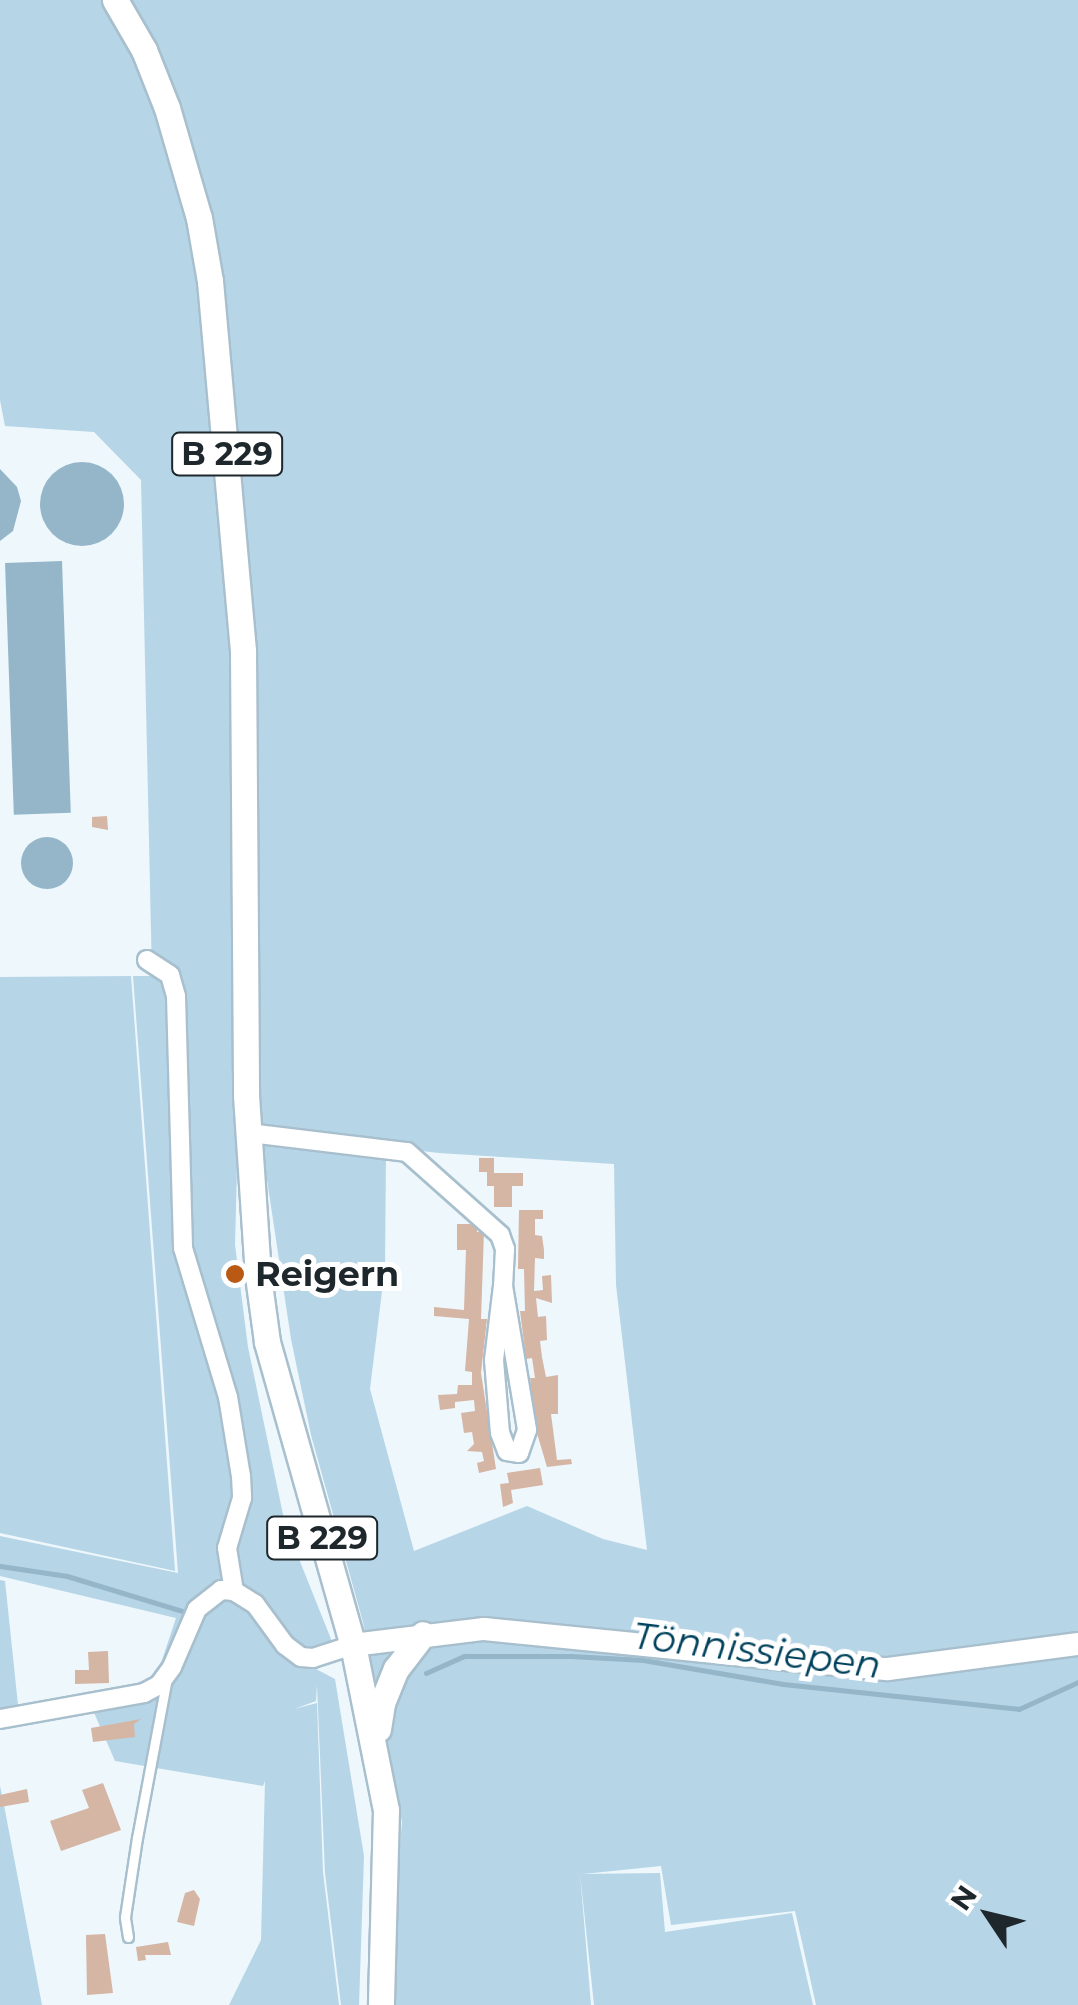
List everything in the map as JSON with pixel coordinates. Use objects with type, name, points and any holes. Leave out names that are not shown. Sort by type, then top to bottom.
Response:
[{"type":"main road","name":"B 229","points":[[115,0],[144,50],[167,108],[199,218],[210,281],[243,650],[248,1133],[267,1342],[353,1645],[375,1744],[388,1842],[381,2005]]},
{"type":"main road","points":[[353,1645],[484,1629],[872,1669],[1078,1644]]},
{"type":"main road","points":[[375,1744],[382,1703],[396,1669],[423,1634]]},
{"type":"street","points":[[147,960],[170,976],[176,996],[183,1248],[188,1277],[222,1373],[241,1476],[242,1498],[226,1559],[234,1591]]},
{"type":"street","points":[[248,1133],[390,1147],[414,1156],[500,1234],[506,1249],[494,1360],[500,1433],[507,1451],[520,1454],[527,1430],[503,1286]]},
{"type":"street","points":[[0,1719],[144,1692],[168,1676],[202,1602],[221,1590],[234,1591],[255,1604],[285,1645],[301,1657],[312,1658],[353,1645]]},
{"type":"lane","points":[[128,1937],[125,1917],[136,1838],[168,1676]]},
{"type":"shaded area","points":[[0,0],[1078,0],[1078,2005],[816,2005],[795,1911],[671,1925],[661,1866],[583,1874],[660,1873],[665,1932],[792,1913],[813,2005],[594,2005],[580,1873],[591,2005],[387,2005],[402,1822],[363,1622],[311,1435],[291,1339],[261,1140],[386,1153],[385,1267],[370,1389],[414,1551],[527,1506],[603,1539],[647,1550],[616,1285],[614,1164],[439,1153],[238,1129],[235,1245],[248,1347],[285,1524],[333,1644],[316,1669],[335,1679],[364,1856],[359,2005],[341,2005],[325,1873],[317,1685],[316,1701],[294,1709],[317,1703],[323,1872],[339,2005],[229,2005],[261,1940],[265,1781],[263,1786],[115,1761],[92,1708],[151,1693],[176,1618],[0,1576],[0,1536],[178,1573],[133,976],[152,976],[141,480],[94,432],[5,426],[0,400]]},
{"type":"shaded area","points":[[82,462],[98,465],[112,474],[121,488],[121,520],[112,534],[98,543],[82,546],[66,543],[52,534],[43,520],[40,504],[43,488],[52,474],[66,465]]},
{"type":"shaded area","points":[[0,469],[17,487],[21,501],[13,531],[0,541]]},
{"type":"shaded area","points":[[62,561],[71,813],[14,815],[5,563]]},
{"type":"shaded area","points":[[47,837],[66,844],[73,863],[66,882],[47,889],[28,882],[21,863],[28,844]]},
{"type":"shaded area","points":[[131,976],[175,1571],[0,1533],[0,977]]},
{"type":"shaded area","points":[[0,1580],[5,1581],[18,1705],[0,1710]]},
{"type":"shaded area","points":[[0,1786],[3,1800],[42,2005],[0,2005]]},
{"type":"building","points":[[107,816],[108,830],[92,827],[92,817]]},
{"type":"building","points":[[479,1158],[494,1158],[494,1173],[523,1173],[523,1186],[512,1186],[512,1207],[494,1207],[494,1186],[487,1186],[487,1172],[479,1172]]},
{"type":"building","points":[[519,1210],[543,1210],[543,1219],[535,1219],[535,1235],[542,1236],[544,1259],[535,1258],[534,1291],[543,1290],[542,1276],[551,1275],[552,1303],[536,1298],[538,1317],[546,1316],[547,1340],[540,1341],[546,1377],[558,1375],[558,1414],[551,1414],[557,1460],[571,1459],[572,1464],[547,1467],[536,1430],[530,1378],[535,1378],[532,1358],[526,1359],[520,1311],[525,1311],[524,1269],[518,1269]]},
{"type":"building","points":[[457,1224],[477,1224],[477,1232],[484,1232],[481,1319],[487,1319],[481,1373],[496,1469],[479,1473],[477,1463],[484,1461],[482,1452],[467,1451],[474,1444],[472,1432],[464,1433],[461,1413],[475,1411],[474,1400],[455,1402],[455,1408],[440,1410],[438,1395],[457,1394],[458,1385],[472,1385],[472,1372],[465,1371],[469,1319],[434,1316],[434,1307],[464,1310],[466,1250],[457,1250]]},
{"type":"building","points":[[540,1468],[543,1485],[511,1490],[513,1503],[503,1507],[500,1484],[509,1483],[507,1473]]},
{"type":"building","points":[[108,1651],[109,1683],[75,1684],[75,1670],[89,1670],[88,1652]]},
{"type":"building","points":[[141,1719],[134,1724],[135,1737],[93,1742],[91,1728]]},
{"type":"building","points":[[103,1783],[121,1830],[61,1851],[50,1821],[89,1808],[82,1790]]},
{"type":"building","points":[[27,1789],[29,1802],[0,1807],[0,1795]]},
{"type":"building","points":[[194,1890],[200,1899],[194,1926],[177,1922],[185,1893]]},
{"type":"building","points":[[105,1934],[113,1993],[87,1995],[86,1935]]},
{"type":"building","points":[[168,1942],[171,1955],[145,1955],[146,1960],[138,1961],[136,1947]]},
{"type":"waterway","name":"Tönnissiepen","points":[[0,1566],[67,1576],[182,1611]]},
{"type":"waterway","name":"Tönnissiepen","points":[[426,1673],[464,1656],[643,1660],[783,1684],[1019,1709],[1078,1682]]},
{"type":"place","name":"Reigern","points":[[235,1274]]}]
